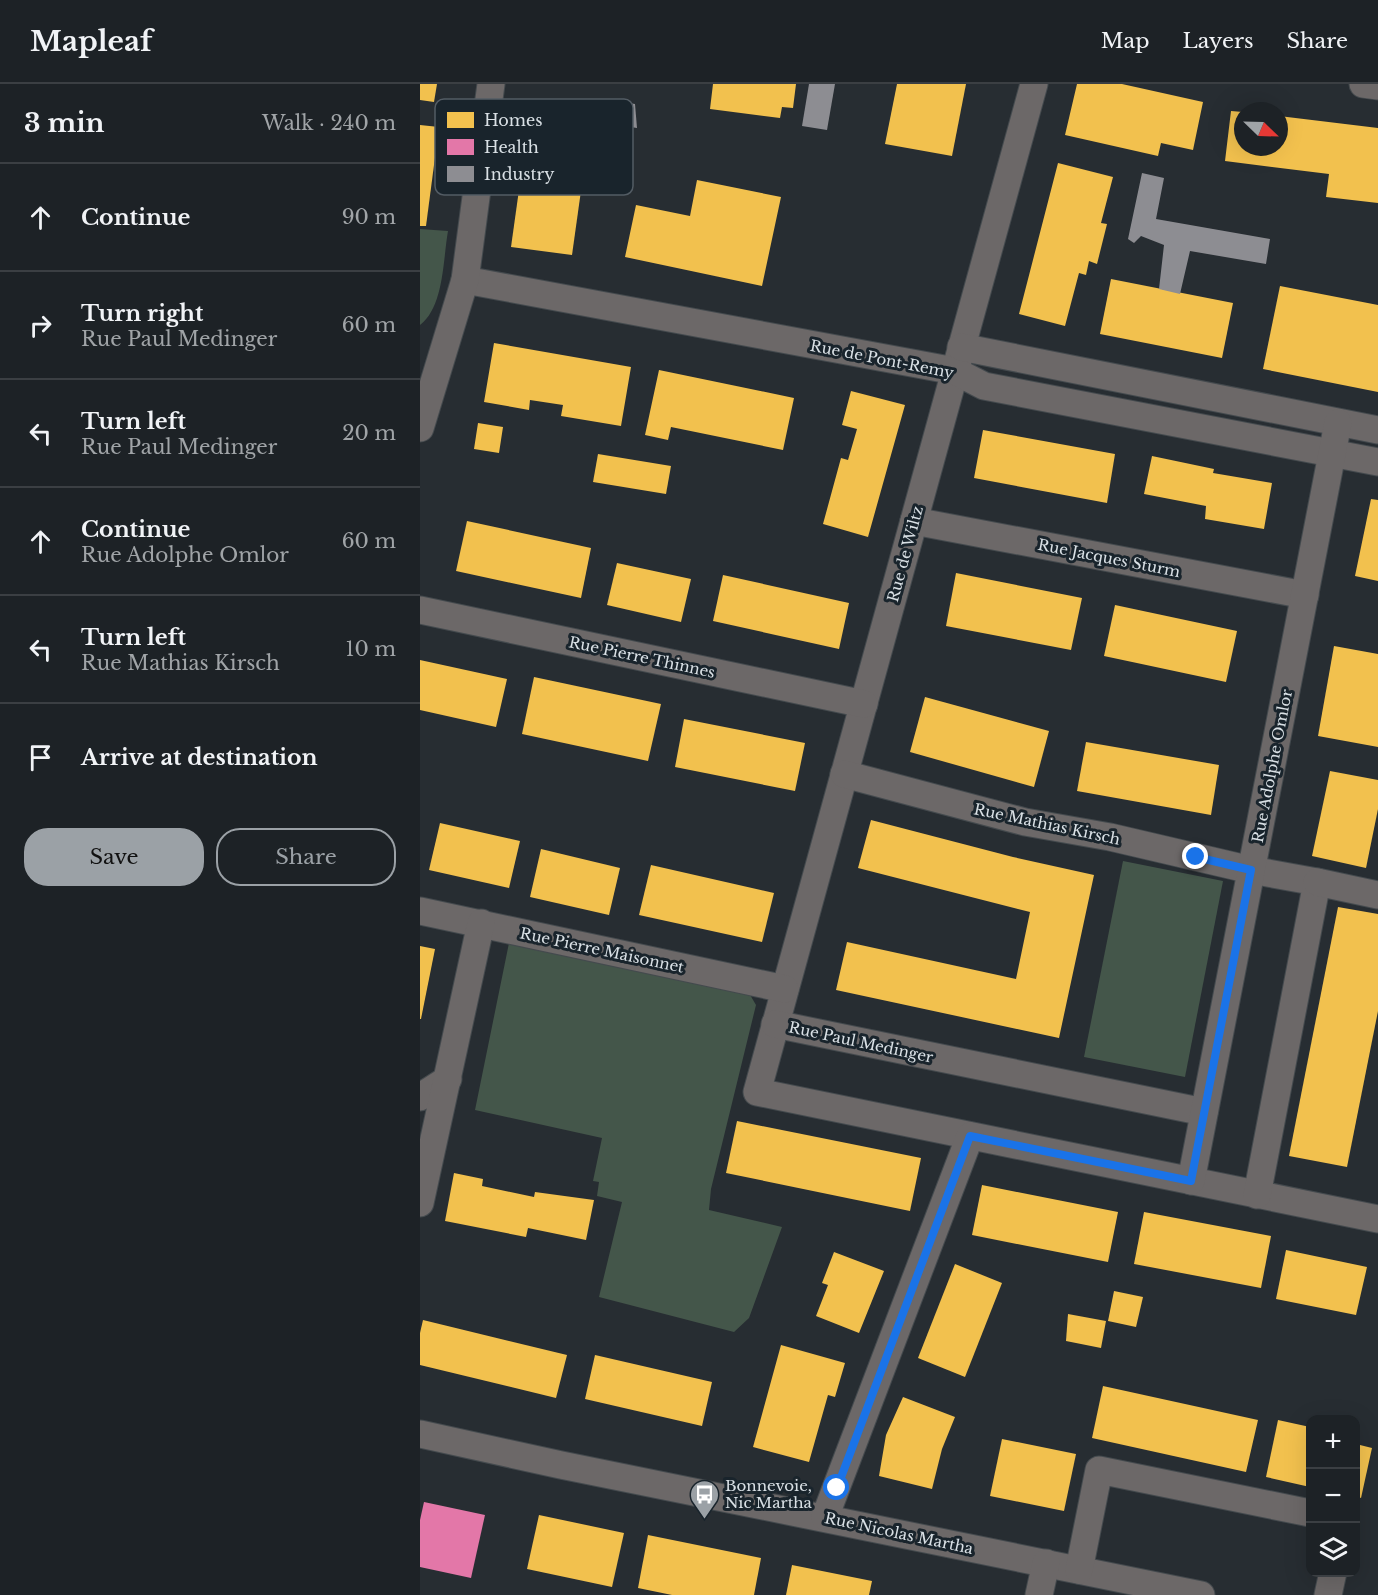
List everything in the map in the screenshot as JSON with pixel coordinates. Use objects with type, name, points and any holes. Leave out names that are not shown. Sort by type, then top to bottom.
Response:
[{"type":"street","points":[[489,99],[491,84]]},
{"type":"street","name":"Rue de Wiltz","points":[[775,1024],[1034,84]]},
{"type":"street","points":[[1363,84],[1378,86]]},
{"type":"street","points":[[420,428],[465,280],[476,195]]},
{"type":"street","name":"Rue de Pont-Remy","points":[[465,280],[958,359],[1378,430]]},
{"type":"street","name":"Rue de Pont-Remy","points":[[958,359],[984,386],[1332,455],[1378,462]]},
{"type":"street","points":[[1332,455],[1338,423]]},
{"type":"street","name":"Rue Adolphe Omlor","points":[[1204,1112],[1332,455]]},
{"type":"street","name":"Rue Jacques Sturm","points":[[914,521],[1305,595]]},
{"type":"street","name":"Rue Pierre Thinnes","points":[[420,610],[864,704]]},
{"type":"street","name":"Rue Mathias Kirsch","points":[[844,774],[1025,822],[1110,837],[1251,870],[1378,895]]},
{"type":"street","points":[[1257,1195],[1317,882]]},
{"type":"street","name":"Rue Pierre Maisonnet","points":[[420,911],[785,989]]},
{"type":"street","points":[[420,1203],[481,923]]},
{"type":"street","name":"Rue Paul Medinger","points":[[1204,1112],[775,1024],[757,1092],[1378,1219]]},
{"type":"street","points":[[420,1097],[448,1079]]},
{"type":"street","points":[[1191,1181],[1204,1112]]},
{"type":"street","points":[[825,1517],[970,1136]]},
{"type":"street","name":"Rue Nicolas Martha","points":[[420,1434],[561,1465],[1201,1595]]},
{"type":"street","points":[[1079,1570],[1099,1470],[1306,1512]]},
{"type":"street","points":[[1039,1595],[1046,1563]]},
{"type":"street","points":[[1328,1595],[1332,1577]]},
{"type":"green space","points":[[420,229],[448,231],[438,295],[428,317],[420,325]]},
{"type":"green space","points":[[1123,861],[1223,881],[1185,1077],[1084,1057]]},
{"type":"green space","points":[[509,943],[749,993],[756,1005],[711,1189],[709,1210],[782,1227],[749,1318],[734,1332],[599,1297],[622,1202],[597,1196],[599,1182],[593,1181],[602,1138],[475,1110]]},
{"type":"building: Homes","points":[[420,84],[437,84],[434,102],[420,100]]},
{"type":"building: Homes","points":[[713,84],[796,84],[793,108],[782,107],[780,118],[710,109]]},
{"type":"building: Homes","points":[[897,84],[966,84],[952,156],[885,144]]},
{"type":"building: Homes","points":[[1077,84],[1122,84],[1203,102],[1193,150],[1161,143],[1158,156],[1065,135]]},
{"type":"building: Homes","points":[[1231,111],[1234,111],[1234,156],[1288,156],[1288,117],[1378,128],[1378,203],[1326,197],[1329,174],[1225,161]]},
{"type":"building: Homes","points":[[420,125],[435,127],[435,157],[426,226],[420,226]]},
{"type":"building: Homes","points":[[1058,163],[1113,177],[1101,223],[1107,224],[1097,264],[1089,261],[1086,275],[1079,273],[1065,326],[1019,314]]},
{"type":"building: Homes","points":[[697,180],[781,197],[762,286],[625,257],[636,205],[690,216]]},
{"type":"building: Homes","points":[[518,195],[580,195],[572,255],[511,247]]},
{"type":"building: Homes","points":[[1111,279],[1233,303],[1222,358],[1100,334]]},
{"type":"building: Homes","points":[[1280,286],[1378,305],[1378,392],[1263,369]]},
{"type":"building: Homes","points":[[494,343],[631,367],[621,426],[561,416],[563,405],[530,400],[529,410],[484,402]]},
{"type":"building: Homes","points":[[659,370],[794,398],[783,450],[671,427],[668,440],[645,435]]},
{"type":"building: Homes","points":[[851,391],[905,405],[868,537],[823,524],[841,458],[848,460],[857,429],[842,425]]},
{"type":"building: Homes","points":[[478,423],[503,427],[499,453],[474,449]]},
{"type":"building: Homes","points":[[983,430],[1115,454],[1107,503],[974,478]]},
{"type":"building: Homes","points":[[598,454],[671,466],[666,494],[593,482]]},
{"type":"building: Homes","points":[[1152,456],[1214,469],[1213,473],[1272,483],[1264,529],[1205,519],[1206,506],[1144,494]]},
{"type":"building: Homes","points":[[1371,499],[1378,500],[1378,581],[1355,576]]},
{"type":"building: Homes","points":[[467,521],[591,548],[581,598],[456,571]]},
{"type":"building: Homes","points":[[617,563],[691,579],[681,622],[607,605]]},
{"type":"building: Homes","points":[[956,573],[1082,598],[1071,650],[946,626]]},
{"type":"building: Homes","points":[[723,575],[849,603],[839,649],[713,621]]},
{"type":"building: Homes","points":[[1115,605],[1237,631],[1226,682],[1104,656]]},
{"type":"building: Homes","points":[[1334,646],[1378,654],[1378,747],[1318,736]]},
{"type":"building: Homes","points":[[420,660],[507,679],[496,727],[420,710]]},
{"type":"building: Homes","points":[[534,677],[661,704],[648,761],[522,734]]},
{"type":"building: Homes","points":[[925,697],[1049,731],[1034,787],[910,752]]},
{"type":"building: Homes","points":[[684,719],[805,743],[795,791],[675,767]]},
{"type":"building: Homes","points":[[1086,742],[1219,765],[1211,815],[1077,791]]},
{"type":"building: Homes","points":[[1330,771],[1378,780],[1378,809],[1366,868],[1312,856]]},
{"type":"building: Homes","points":[[871,820],[1013,857],[1094,875],[1059,1038],[836,990],[847,942],[1016,979],[1030,912],[858,868]]},
{"type":"building: Homes","points":[[440,823],[520,841],[509,888],[429,870]]},
{"type":"building: Homes","points":[[541,849],[620,868],[609,915],[530,897]]},
{"type":"building: Homes","points":[[651,865],[774,893],[762,942],[639,915]]},
{"type":"building: Homes","points":[[1338,907],[1378,914],[1378,1011],[1347,1167],[1289,1156]]},
{"type":"building: Homes","points":[[420,946],[435,949],[421,1019],[420,1019]]},
{"type":"building: Homes","points":[[737,1121],[921,1158],[910,1211],[726,1173]]},
{"type":"building: Homes","points":[[454,1173],[483,1179],[482,1186],[534,1197],[535,1192],[594,1200],[586,1240],[528,1228],[526,1237],[445,1221]]},
{"type":"building: Homes","points":[[982,1185],[1118,1212],[1108,1262],[972,1235]]},
{"type":"building: Homes","points":[[1144,1212],[1271,1236],[1261,1288],[1134,1264]]},
{"type":"building: Homes","points":[[1286,1250],[1367,1267],[1356,1315],[1276,1299]]},
{"type":"building: Homes","points":[[834,1252],[884,1271],[859,1333],[816,1316],[828,1285],[822,1283]]},
{"type":"building: Homes","points":[[955,1264],[1002,1283],[965,1377],[918,1358]]},
{"type":"building: Homes","points":[[1114,1291],[1143,1297],[1136,1327],[1108,1321]]},
{"type":"building: Homes","points":[[1068,1314],[1106,1321],[1101,1348],[1066,1341]]},
{"type":"building: Homes","points":[[423,1320],[567,1355],[556,1398],[420,1365],[420,1333]]},
{"type":"building: Homes","points":[[781,1345],[845,1363],[835,1397],[828,1395],[809,1462],[753,1447]]},
{"type":"building: Homes","points":[[595,1355],[712,1382],[702,1426],[585,1399]]},
{"type":"building: Homes","points":[[1103,1386],[1258,1420],[1246,1472],[1092,1438]]},
{"type":"building: Homes","points":[[903,1397],[955,1417],[942,1449],[932,1489],[879,1476],[886,1435]]},
{"type":"building: Homes","points":[[1278,1420],[1306,1426],[1306,1486],[1266,1477]]},
{"type":"building: Homes","points":[[1002,1439],[1076,1454],[1064,1511],[990,1496]]},
{"type":"building: Homes","points":[[1360,1445],[1372,1448],[1360,1498]]},
{"type":"building: Homes","points":[[539,1515],[624,1533],[612,1587],[527,1569]]},
{"type":"building: Homes","points":[[648,1535],[761,1558],[754,1595],[672,1595],[638,1588]]},
{"type":"building: Homes","points":[[792,1565],[872,1581],[869,1595],[786,1595]]},
{"type":"building: Health","points":[[424,1502],[485,1515],[471,1578],[420,1567],[420,1520]]},
{"type":"building: Industry","points":[[809,84],[835,84],[827,130],[802,126]]},
{"type":"building: Industry","points":[[633,104],[635,104],[637,128],[633,127]]},
{"type":"building: Industry","points":[[1142,173],[1164,178],[1156,219],[1270,239],[1266,264],[1190,251],[1180,294],[1159,289],[1164,245],[1141,236],[1134,243],[1128,239]]},
{"type":"place","name":"Bonnevoie, Nic Martha","points":[[704,1520]]},
{"type":"route","points":[[837,1488],[970,1136],[1191,1181],[1251,870],[1196,857]]}]
